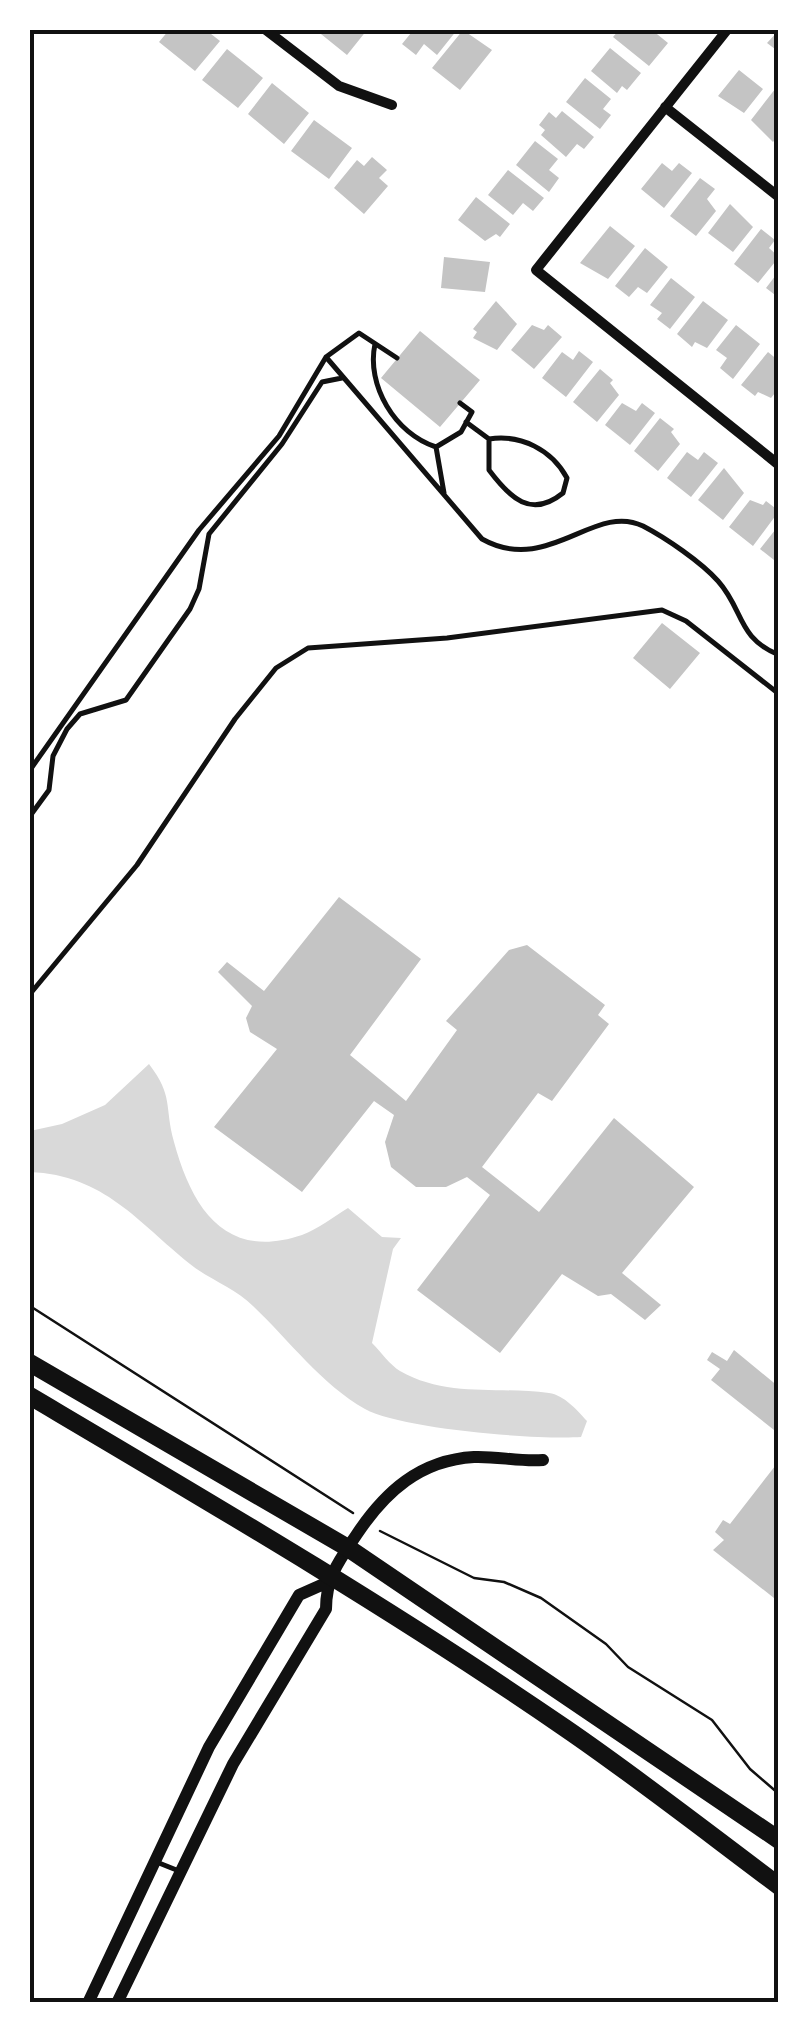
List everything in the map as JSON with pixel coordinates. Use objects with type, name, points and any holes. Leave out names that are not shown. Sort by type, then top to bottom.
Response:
[{"type":"highway","points":[[30,1363],[348,1548],[779,1840]]},
{"type":"highway","points":[[30,1396],[562,1726],[779,1886]]},
{"type":"street","points":[[267,30],[339,86],[392,106]]},
{"type":"street","points":[[727,30],[536,270],[779,466]]},
{"type":"street","points":[[666,106],[779,197]]},
{"type":"street","points":[[88,2003],[209,1747],[299,1595],[328,1579],[375,1506],[400,1483],[424,1469],[472,1457],[543,1460]]},
{"type":"street","points":[[117,2003],[233,1764],[326,1610],[328,1579]]},
{"type":"lane","points":[[30,770],[199,530],[280,436],[326,357],[359,333],[397,358]]},
{"type":"lane","points":[[374,344],[370,366],[384,403],[416,441],[436,447],[461,432],[472,412],[460,403]]},
{"type":"lane","points":[[326,357],[482,539],[506,552],[544,549],[600,524],[640,524],[716,578],[733,601],[740,624],[760,648],[779,655]]},
{"type":"lane","points":[[30,816],[49,790],[53,756],[67,729],[80,714],[126,700],[190,609],[199,590],[209,534],[282,444],[322,382],[342,378]]},
{"type":"lane","points":[[466,422],[489,439],[504,437],[544,451],[567,478],[564,493],[536,508],[522,505],[488,470],[489,439]]},
{"type":"lane","points":[[436,447],[444,495]]},
{"type":"lane","points":[[30,994],[137,865],[235,719],[276,668],[308,648],[448,638],[662,610],[686,621],[779,694]]},
{"type":"lane","points":[[154,1860],[179,1871]]},
{"type":"path","points":[[30,1306],[344,1508]]},
{"type":"path","points":[[376,1528],[474,1578],[504,1582],[541,1598],[606,1644],[628,1667],[712,1720],[736,1753],[779,1794]]},
{"type":"shaded area","points":[[149,1064],[165,1094],[174,1142],[191,1188],[216,1223],[252,1241],[275,1241],[302,1235],[348,1208],[382,1237],[401,1238],[393,1249],[372,1343],[400,1371],[436,1385],[555,1394],[587,1421],[581,1437],[503,1435],[438,1427],[365,1409],[320,1374],[246,1300],[190,1264],[118,1203],[79,1182],[30,1172],[30,1131],[62,1124],[105,1105]]},
{"type":"building","points":[[169,30],[206,30],[220,41],[195,71],[159,42]]},
{"type":"building","points":[[316,30],[367,30],[347,55]]},
{"type":"building","points":[[407,30],[457,30],[437,55],[424,44],[416,55],[402,44],[411,33]]},
{"type":"building","points":[[463,30],[492,50],[460,90],[432,68]]},
{"type":"building","points":[[619,30],[652,30],[668,43],[649,66],[613,37]]},
{"type":"building","points":[[779,30],[779,52],[767,43]]},
{"type":"building","points":[[610,48],[641,73],[627,90],[622,86],[617,93],[591,71]]},
{"type":"building","points":[[227,49],[263,78],[238,108],[202,80]]},
{"type":"building","points":[[739,70],[763,89],[744,113],[718,96]]},
{"type":"building","points":[[585,78],[611,99],[603,109],[611,115],[600,129],[566,102]]},
{"type":"building","points":[[272,83],[309,113],[284,144],[248,114]]},
{"type":"building","points":[[779,84],[779,135],[773,142],[751,120]]},
{"type":"building","points":[[562,111],[594,137],[584,149],[577,144],[566,157],[541,135],[545,130],[539,125],[549,112],[556,118]]},
{"type":"building","points":[[314,120],[352,148],[329,179],[291,151]]},
{"type":"building","points":[[535,141],[558,159],[549,170],[559,178],[549,192],[516,165]]},
{"type":"building","points":[[372,157],[387,170],[379,178],[388,186],[364,214],[334,188],[357,160],[364,166]]},
{"type":"building","points":[[662,163],[672,171],[679,163],[692,173],[664,208],[641,189]]},
{"type":"building","points":[[508,170],[544,198],[533,211],[523,203],[513,215],[488,195]]},
{"type":"building","points":[[700,178],[715,189],[707,199],[716,211],[696,236],[670,216]]},
{"type":"building","points":[[476,197],[510,224],[500,237],[496,234],[485,241],[458,220]]},
{"type":"building","points":[[730,204],[753,227],[733,252],[708,233]]},
{"type":"building","points":[[610,226],[635,246],[608,279],[580,263]]},
{"type":"building","points":[[761,229],[775,240],[769,248],[779,257],[758,283],[734,264]]},
{"type":"building","points":[[645,248],[668,267],[647,293],[638,287],[629,297],[615,286]]},
{"type":"building","points":[[444,257],[490,262],[485,292],[441,288]]},
{"type":"building","points":[[779,271],[779,298],[766,288]]},
{"type":"building","points":[[671,278],[695,297],[670,329],[657,319],[662,313],[650,305]]},
{"type":"building","points":[[496,301],[517,324],[497,350],[473,338],[477,332],[473,329]]},
{"type":"building","points":[[703,301],[728,320],[707,348],[695,342],[692,347],[677,334]]},
{"type":"building","points":[[532,325],[544,330],[548,325],[562,337],[534,369],[511,350]]},
{"type":"building","points":[[736,325],[760,344],[733,379],[720,368],[727,358],[716,350]]},
{"type":"building","points":[[420,331],[480,380],[440,427],[381,378]]},
{"type":"building","points":[[579,351],[593,362],[566,397],[542,378],[562,352],[573,360]]},
{"type":"building","points":[[768,352],[779,361],[779,388],[771,398],[758,392],[755,396],[741,385]]},
{"type":"building","points":[[600,369],[613,380],[610,383],[619,395],[597,422],[573,402]]},
{"type":"building","points":[[622,403],[636,411],[642,403],[655,413],[630,445],[605,425]]},
{"type":"building","points":[[660,418],[674,429],[671,432],[680,444],[658,471],[634,451]]},
{"type":"building","points":[[687,452],[698,460],[704,452],[718,463],[691,497],[667,478]]},
{"type":"building","points":[[724,468],[744,493],[723,520],[698,500]]},
{"type":"building","points":[[750,500],[763,505],[766,501],[779,511],[753,546],[729,527]]},
{"type":"building","points":[[779,525],[779,564],[760,549]]},
{"type":"building","points":[[662,623],[700,653],[670,689],[633,658]]},
{"type":"building","points":[[339,897],[421,959],[350,1055],[406,1101],[457,1030],[446,1021],[509,950],[527,945],[605,1005],[598,1015],[609,1024],[552,1101],[538,1093],[482,1167],[539,1212],[614,1118],[694,1187],[622,1273],[661,1305],[645,1320],[611,1294],[598,1296],[562,1274],[500,1353],[417,1290],[490,1195],[467,1177],[446,1187],[416,1187],[391,1167],[385,1142],[394,1115],[374,1101],[302,1192],[214,1127],[277,1049],[250,1032],[246,1018],[252,1006],[218,972],[227,962],[264,991]]},
{"type":"building","points":[[734,1350],[779,1387],[779,1434],[711,1380],[720,1369],[707,1360],[712,1352],[727,1361]]},
{"type":"building","points":[[779,1461],[779,1602],[713,1550],[724,1540],[715,1532],[723,1520],[730,1524]]}]
